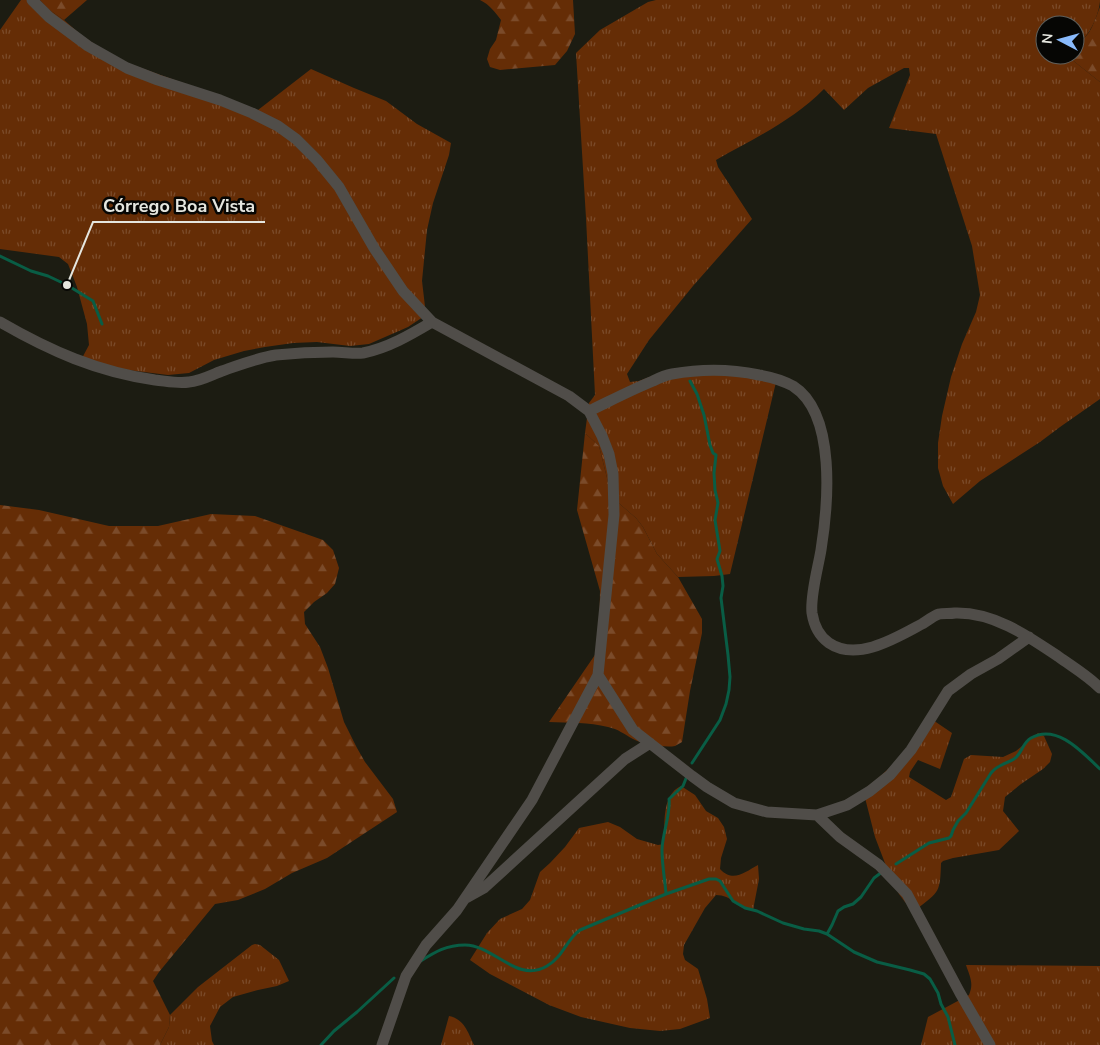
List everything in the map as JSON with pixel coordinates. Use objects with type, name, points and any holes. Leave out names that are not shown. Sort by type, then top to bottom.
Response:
[{"type":"street","points":[[32,0],[49,17],[88,46],[127,68],[252,112],[278,126],[296,139],[317,160],[339,187],[374,248],[403,290],[432,322],[569,396],[589,411],[609,454],[613,474],[614,515],[598,675],[532,800],[457,910],[426,945],[406,976],[382,1045]]},
{"type":"street","points":[[0,322],[49,348],[98,368],[144,378],[189,382],[275,355],[313,352],[360,353],[377,350],[404,338],[432,322]]},
{"type":"street","points":[[589,411],[635,388],[670,374],[701,371],[743,372],[775,378],[794,387],[808,400],[816,413],[822,433],[825,455],[827,492],[812,611],[815,625],[820,635],[830,644],[846,650],[866,649],[883,644],[939,614],[960,613],[982,616],[1004,624],[1029,637],[1091,679],[1100,688]]},
{"type":"street","points":[[598,675],[633,730],[692,776],[734,802],[767,812],[817,815],[847,804],[870,791],[890,775],[911,750],[948,691],[1029,637]]},
{"type":"street","points":[[465,898],[484,888],[624,759],[650,743]]},
{"type":"street","points":[[817,815],[840,838],[879,865],[907,894],[990,1045]]},
{"type":"green space","points":[[21,0],[40,0],[48,9],[81,35],[116,59],[258,110],[311,69],[386,101],[417,124],[451,143],[427,230],[422,281],[426,315],[408,327],[369,344],[350,346],[317,342],[265,347],[214,360],[189,373],[168,375],[128,370],[81,360],[89,345],[87,324],[77,287],[68,264],[59,257],[0,249],[0,30]]},
{"type":"green space","points":[[40,0],[87,0],[64,20],[48,9]]},
{"type":"green space","points":[[480,0],[573,0],[575,34],[567,51],[555,65],[500,70],[490,67],[487,59],[490,49],[496,40],[501,20],[489,6]]},
{"type":"green space","points":[[656,0],[1100,0],[1092,27],[1085,37],[1085,15],[1035,15],[1035,65],[1079,65],[1100,82],[1100,399],[1040,442],[980,481],[953,504],[943,486],[938,468],[938,443],[951,377],[962,344],[976,312],[980,295],[972,246],[936,134],[889,128],[910,75],[909,68],[904,68],[868,88],[844,110],[824,89],[786,120],[716,160],[718,167],[752,219],[649,340],[627,374],[630,382],[639,381],[665,371],[777,378],[730,574],[678,577],[657,554],[643,527],[636,518],[614,499],[599,446],[585,433],[589,403],[595,395],[576,53],[600,30],[648,2]]},
{"type":"green space","points":[[1100,7],[1100,82],[1079,65],[1085,65],[1085,38],[1094,23]]},
{"type":"green space","points":[[585,433],[599,446],[614,499],[636,518],[643,527],[657,554],[678,577],[702,619],[702,633],[682,742],[675,746],[660,746],[642,742],[615,729],[601,725],[549,722],[599,649],[600,591],[577,510]]},
{"type":"green space","points":[[0,505],[39,510],[109,526],[158,526],[211,514],[255,516],[323,540],[333,550],[339,568],[335,584],[304,612],[305,624],[320,647],[344,722],[365,762],[393,799],[397,812],[327,858],[292,873],[265,889],[238,900],[215,904],[153,981],[170,1015],[169,1027],[160,1045],[0,1045]]},
{"type":"green space","points":[[927,716],[952,733],[940,769],[918,760],[909,777],[946,800],[951,797],[964,759],[971,755],[1003,757],[1016,751],[1038,733],[1044,736],[1052,754],[1050,762],[1043,769],[1005,797],[1003,811],[1019,831],[999,850],[943,861],[941,863],[940,880],[937,890],[917,909],[905,902],[888,871],[875,837],[863,790],[905,754]]},
{"type":"green space","points":[[681,786],[695,795],[706,811],[718,818],[724,827],[727,839],[721,858],[720,869],[734,876],[758,865],[759,879],[753,910],[747,909],[726,897],[716,895],[705,908],[684,945],[683,954],[685,960],[698,969],[707,999],[710,1018],[680,1029],[660,1031],[630,1028],[581,1017],[549,1005],[490,974],[470,960],[487,933],[500,919],[522,909],[530,900],[540,872],[565,847],[579,828],[608,822],[620,827],[637,839],[658,845],[664,844],[667,804],[670,796]]},
{"type":"green space","points":[[255,944],[260,945],[279,960],[289,981],[277,986],[233,997],[220,1007],[210,1026],[214,1045],[160,1045],[169,1027],[170,1015],[198,987]]},
{"type":"green space","points":[[966,965],[1100,966],[1100,1045],[921,1045],[928,1017],[969,995],[971,983]]},
{"type":"green space","points":[[449,1016],[462,1023],[474,1045],[441,1045]]},
{"type":"waterway","points":[[0,256],[67,285],[93,301],[102,324]]},
{"type":"waterway","points":[[690,381],[697,394],[704,415],[710,445],[713,453],[716,455],[714,473],[718,503],[715,520],[720,551],[717,559],[722,576],[721,598],[730,677],[726,704],[720,720],[692,763]]},
{"type":"waterway","points":[[896,864],[929,843],[949,838],[958,821],[966,813],[993,770],[1017,757],[1031,738],[1041,734],[1060,737],[1078,748],[1100,769]]},
{"type":"waterway","points":[[666,894],[662,850],[669,811],[669,799],[683,786],[687,776]]},
{"type":"waterway","points":[[827,934],[838,911],[853,904],[861,897],[874,878],[882,872]]},
{"type":"waterway","points":[[419,962],[441,950],[452,946],[465,945],[486,951],[516,967],[536,970],[547,966],[557,958],[580,930],[666,894],[709,879],[716,879],[720,881],[733,901],[745,908],[757,911],[783,923],[827,934],[854,952],[877,962],[924,974],[930,979],[938,993],[948,1017],[955,1045]]},
{"type":"waterway","points":[[321,1045],[334,1031],[394,978]]},
{"type":"place","name":"Córrego Boa Vista","points":[[67,285]]}]
